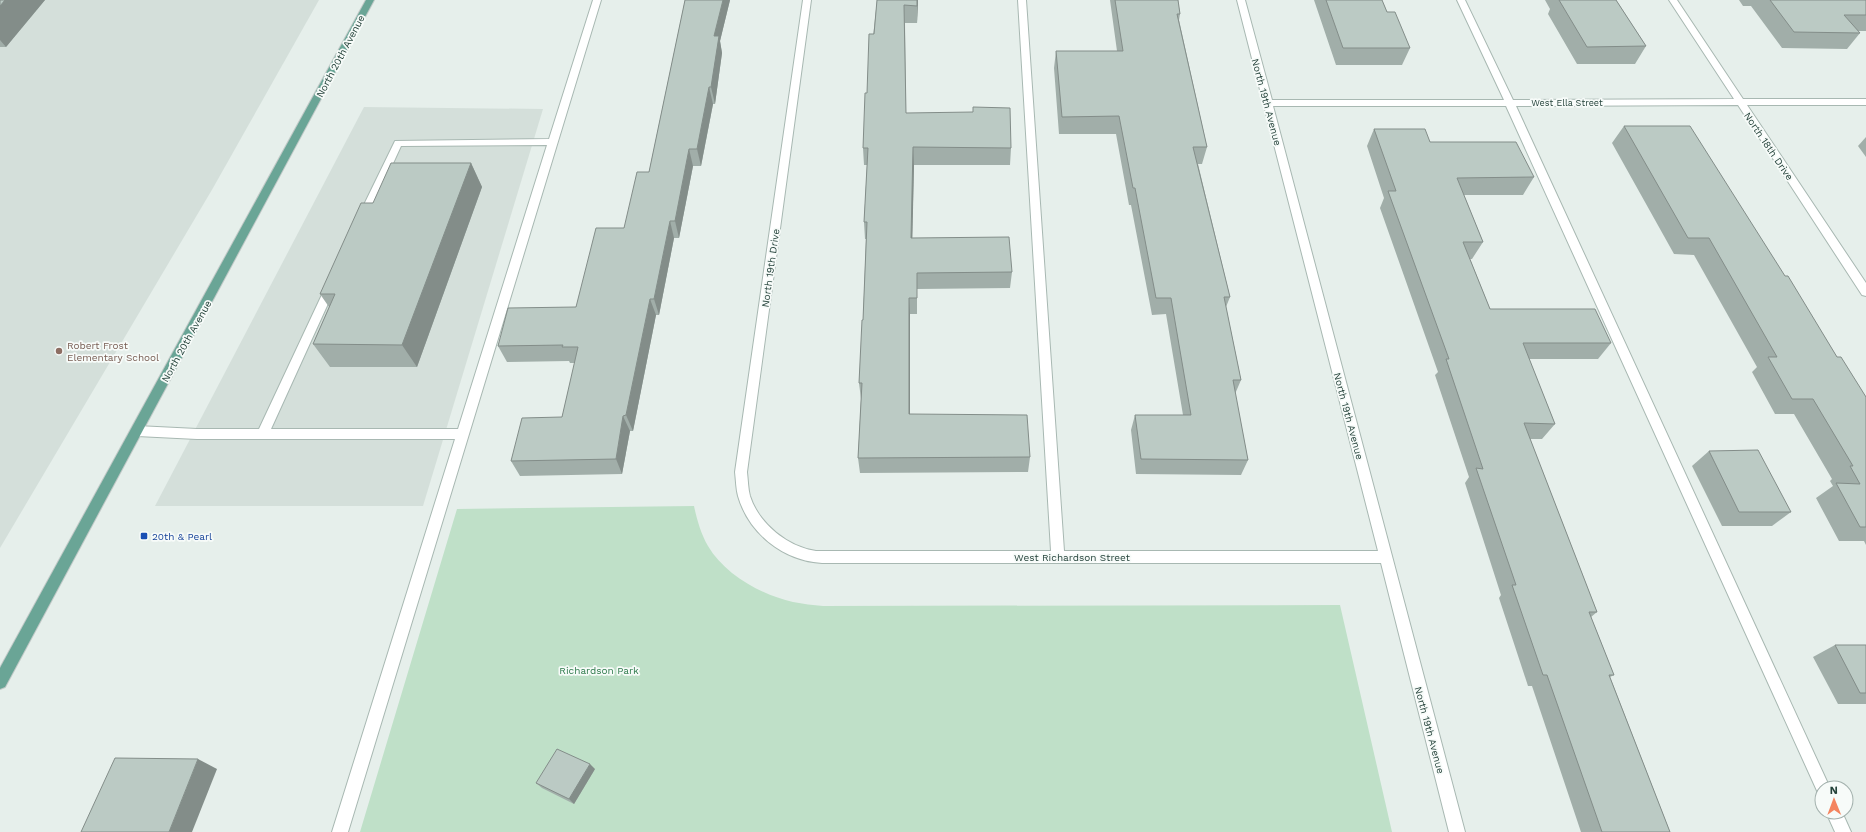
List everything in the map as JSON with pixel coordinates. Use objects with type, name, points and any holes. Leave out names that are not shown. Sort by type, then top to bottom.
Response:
[{"type":"main road","name":"North 20th Avenue","points":[[0,682],[370,0]]},
{"type":"street","points":[[340,832],[597,0]]},
{"type":"street","name":"North 19th Drive","points":[[765,531],[753,515],[744,498],[741,472],[807,0]]},
{"type":"street","points":[[1022,0],[1058,557]]},
{"type":"street","name":"North 19th Avenue","points":[[1241,0],[1457,832]]},
{"type":"street","points":[[1461,0],[1510,103],[1819,780]]},
{"type":"street","name":"North 18th Drive","points":[[1672,0],[1866,292]]},
{"type":"street","name":"West Ella Street","points":[[1267,103],[1866,102]]},
{"type":"street","points":[[358,228],[398,143],[553,142]]},
{"type":"street","points":[[263,434],[335,278]]},
{"type":"street","points":[[137,431],[263,434],[463,434]]},
{"type":"street","name":"West Richardson Street","points":[[765,531],[782,545],[806,555],[831,557],[1385,556]]},
{"type":"street","points":[[1838,820],[1844,832]]},
{"type":"shaded area","name":"Robert Frost Elementary School","points":[[0,0],[319,0],[213,188],[0,548]]},
{"type":"shaded area","points":[[364,107],[543,109],[423,506],[155,506]]},
{"type":"green space","name":"Richardson Park","points":[[694,506],[700,527],[708,546],[724,566],[734,575],[757,589],[781,599],[793,602],[823,606],[1340,605],[1392,832],[360,832],[457,509]]},
{"type":"building","points":[[0,0],[5,0],[0,6]]},
{"type":"building","points":[[685,0],[723,0],[714,36],[719,36],[711,87],[709,87],[697,149],[689,149],[675,221],[670,221],[654,299],[650,299],[626,415],[623,416],[616,459],[511,461],[522,418],[562,417],[578,347],[562,347],[563,345],[498,346],[508,308],[576,307],[596,228],[624,228],[637,172],[649,172]]},
{"type":"building","points":[[877,0],[917,0],[917,6],[904,5],[906,113],[973,112],[973,107],[1010,108],[1011,148],[913,147],[911,238],[1009,237],[1012,272],[917,273],[917,298],[909,298],[909,414],[1027,415],[1030,457],[858,458],[862,383],[859,383],[867,222],[864,222],[868,148],[863,148],[865,93],[867,93],[869,34],[874,34]]},
{"type":"building","points":[[1115,0],[1178,0],[1180,14],[1177,14],[1207,147],[1193,147],[1230,297],[1224,297],[1241,380],[1233,380],[1248,460],[1141,459],[1135,415],[1191,415],[1171,298],[1156,298],[1135,188],[1133,188],[1119,116],[1062,117],[1056,51],[1123,51]]},
{"type":"building","points":[[1326,0],[1382,0],[1387,12],[1395,12],[1410,48],[1343,48]]},
{"type":"building","points":[[1559,0],[1616,0],[1646,46],[1587,47]]},
{"type":"building","points":[[1770,0],[1866,0],[1866,15],[1844,15],[1860,33],[1794,32]]},
{"type":"building","points":[[1624,126],[1690,126],[1785,276],[1788,276],[1837,357],[1841,357],[1866,397],[1866,527],[1860,527],[1836,483],[1860,484],[1850,466],[1853,466],[1813,399],[1792,399],[1768,357],[1777,357],[1709,238],[1688,238]]},
{"type":"building","points":[[1374,129],[1425,129],[1430,142],[1516,142],[1534,177],[1457,178],[1483,242],[1463,242],[1490,309],[1595,309],[1611,343],[1523,343],[1555,424],[1524,423],[1597,612],[1589,612],[1614,675],[1609,675],[1670,832],[1602,832],[1547,675],[1543,675],[1512,585],[1516,585],[1476,468],[1483,469],[1446,359],[1449,359],[1388,191],[1396,191]]},
{"type":"building","points":[[391,163],[471,163],[402,345],[313,344],[335,294],[320,294],[361,203],[373,203]]},
{"type":"building","points":[[1758,450],[1791,512],[1739,512],[1709,451]]},
{"type":"building","points":[[1835,645],[1866,645],[1866,693],[1860,693]]},
{"type":"building","points":[[557,749],[590,764],[569,799],[536,783]]},
{"type":"building","points":[[115,758],[198,759],[169,832],[81,832]]},
{"type":"place","name":"Robert Frost Elementary School","points":[[59,351]]},
{"type":"place","name":"20th & Pearl","points":[[144,536]]}]
